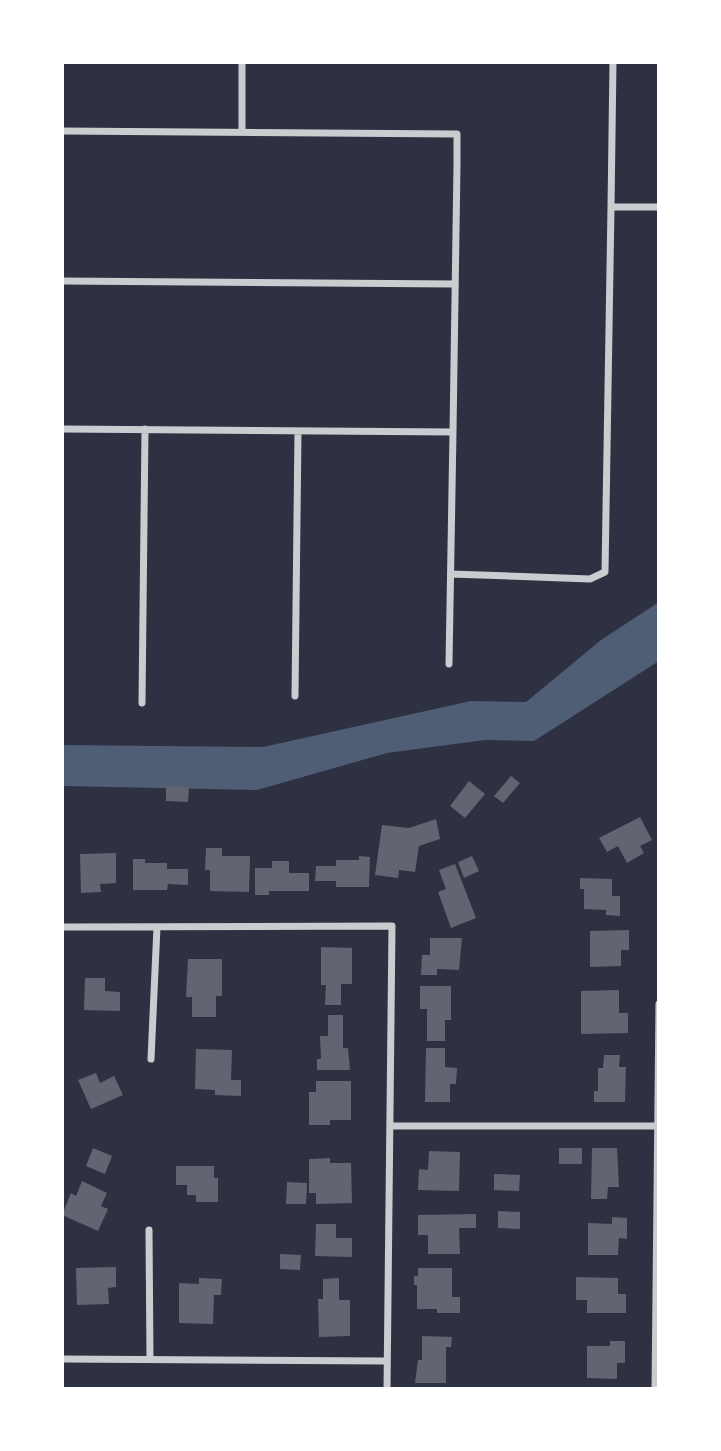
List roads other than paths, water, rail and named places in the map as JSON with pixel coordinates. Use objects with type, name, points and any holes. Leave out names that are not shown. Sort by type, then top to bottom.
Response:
[{"type":"street","points":[[242,62],[242,132]]},
{"type":"street","points":[[451,574],[590,579],[605,572],[613,62]]},
{"type":"street","points":[[62,131],[457,134],[449,664]]},
{"type":"street","points":[[611,207],[659,207]]},
{"type":"street","points":[[62,281],[455,284]]},
{"type":"street","points":[[62,429],[453,432]]},
{"type":"street","points":[[142,703],[145,429]]},
{"type":"street","points":[[295,696],[298,431]]},
{"type":"street","points":[[62,927],[392,926],[387,1389]]},
{"type":"street","points":[[151,1059],[157,927]]},
{"type":"street","points":[[655,1389],[659,1004]]},
{"type":"street","points":[[391,1126],[658,1126]]},
{"type":"street","points":[[149,1230],[150,1359]]},
{"type":"street","points":[[62,1359],[386,1361]]},
{"type":"water","points":[[659,602],[659,661],[534,741],[485,740],[387,753],[257,790],[62,786],[62,745],[263,747],[471,701],[526,702],[601,640]]}]
